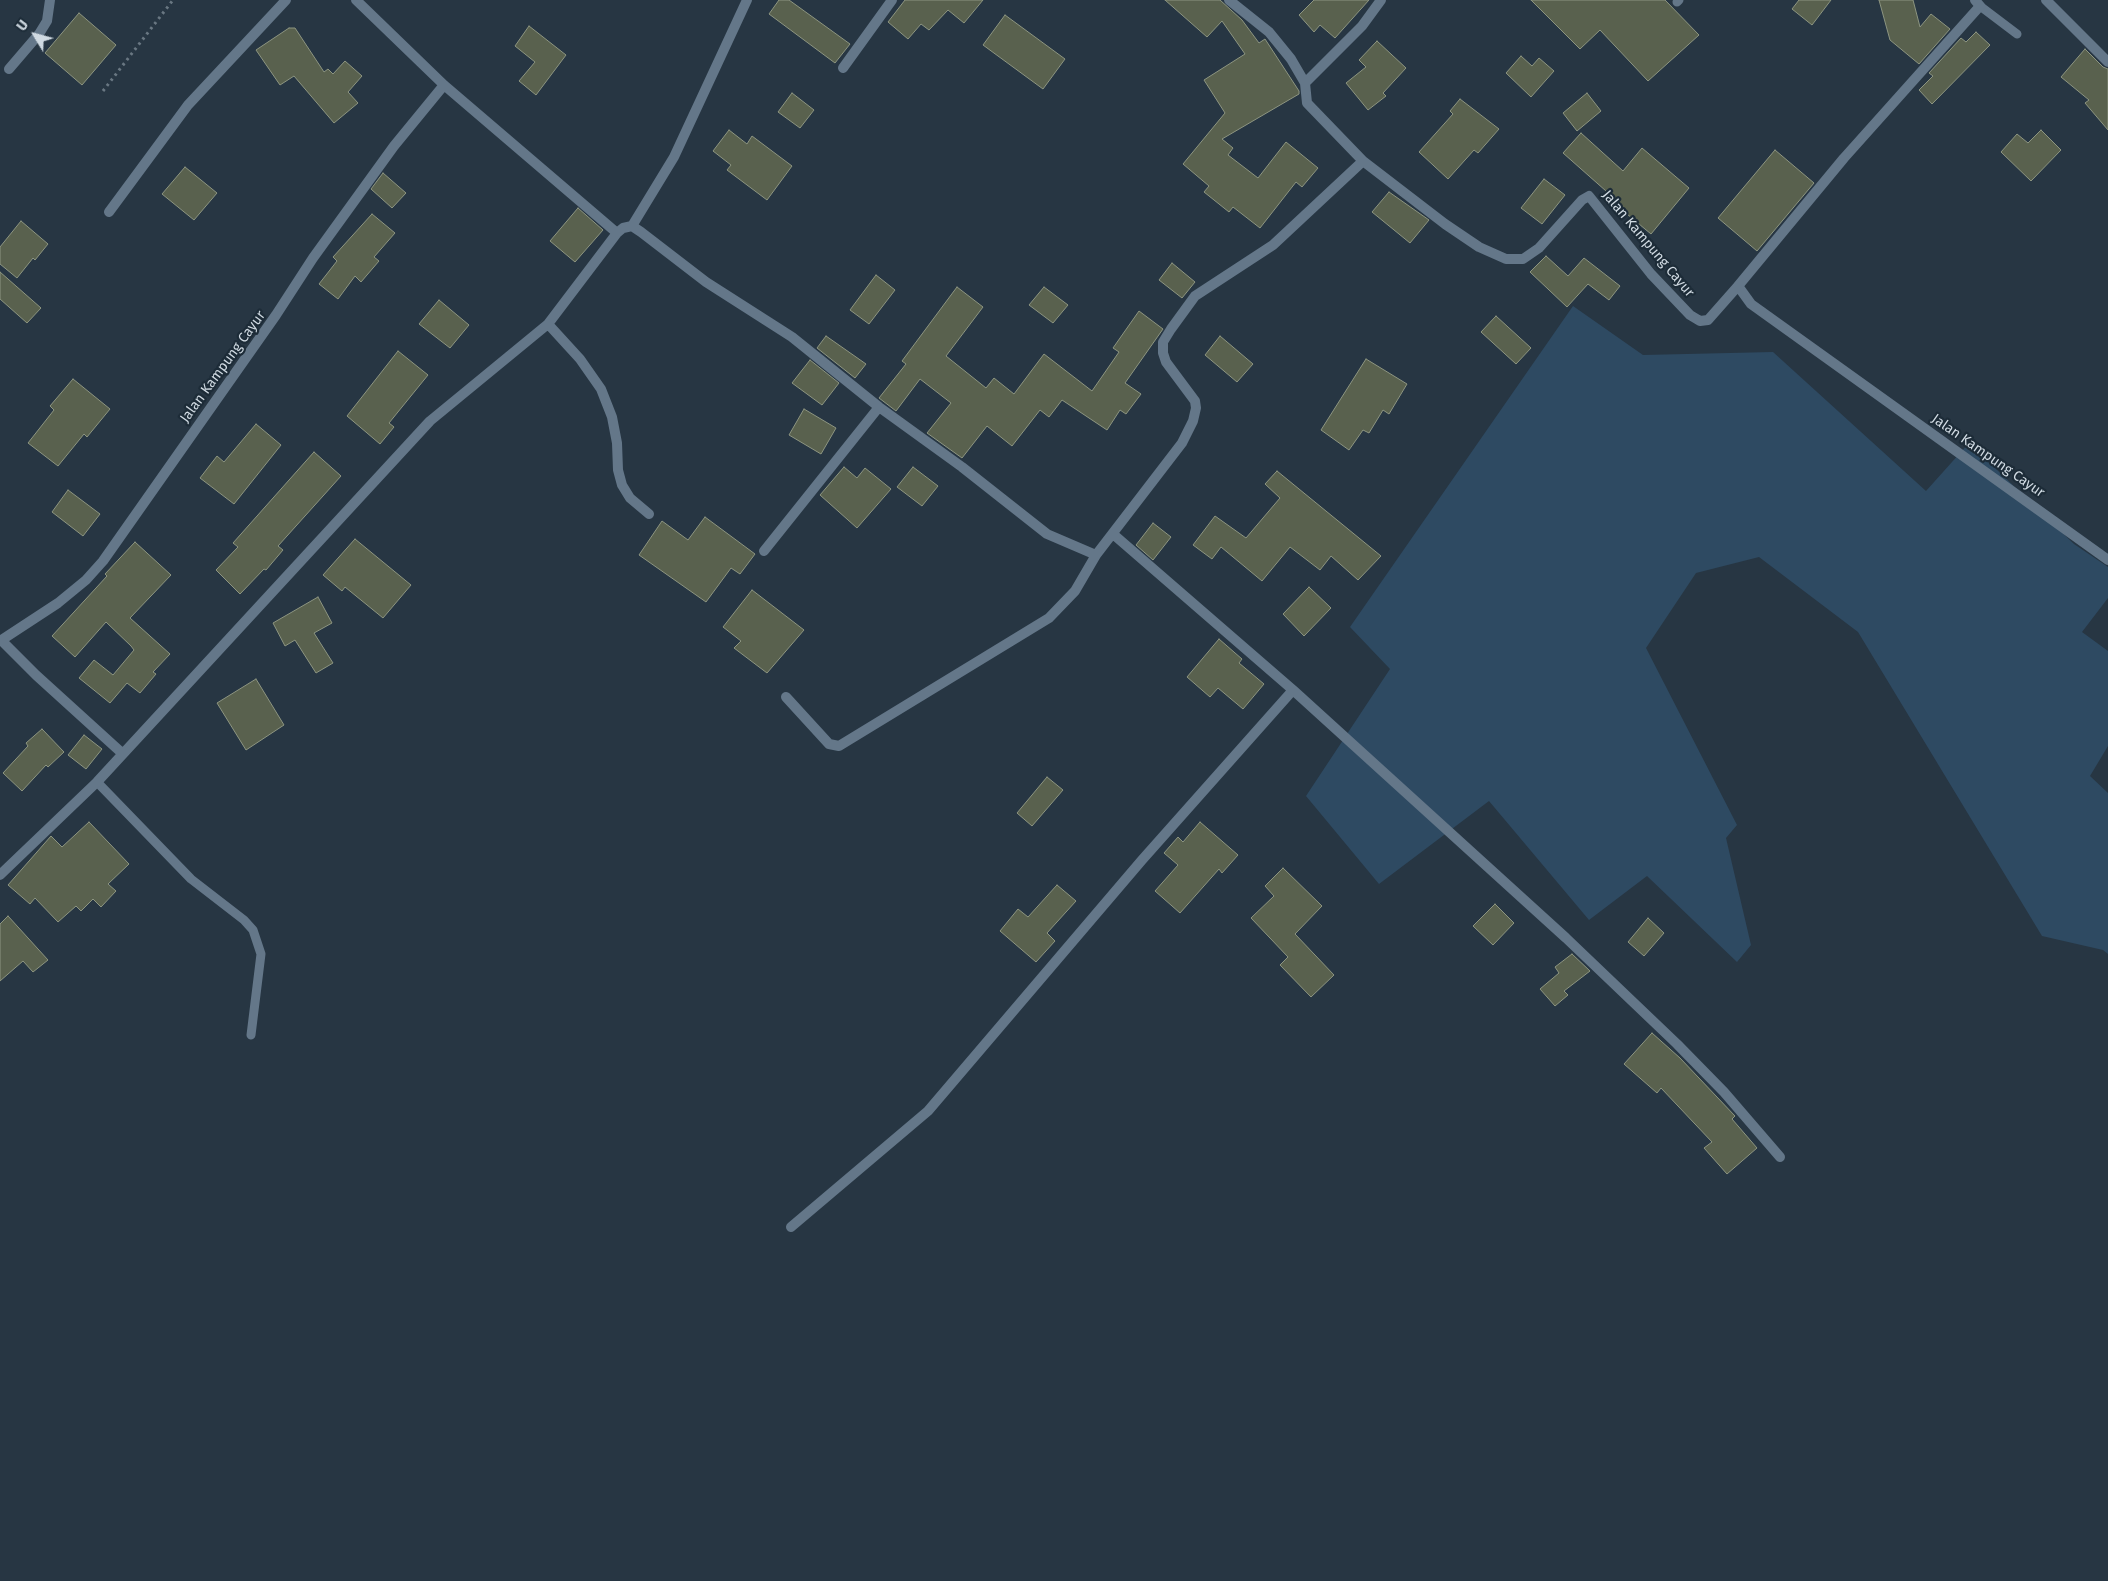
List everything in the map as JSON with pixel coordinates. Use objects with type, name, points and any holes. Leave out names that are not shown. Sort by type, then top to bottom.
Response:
[{"type":"street","points":[[8,69],[39,34],[47,21],[50,0]]},
{"type":"street","points":[[109,212],[188,105],[286,0]]},
{"type":"street","points":[[356,0],[444,84],[617,233]]},
{"type":"street","points":[[0,876],[97,782],[430,421],[548,324],[617,233],[623,228],[632,226],[674,157],[747,0]]},
{"type":"street","points":[[844,68],[892,0]]},
{"type":"street","name":"Jalan Kampung Cayur","points":[[1229,0],[1269,32],[1291,59],[1305,83],[1307,103],[1363,162],[1445,224],[1479,247],[1506,259],[1523,259],[1539,248],[1582,200],[1589,196],[1593,198],[1651,274],[1690,315],[1700,321],[1708,320],[1738,286],[1751,304],[2108,560]]},
{"type":"street","points":[[1305,83],[1362,26],[1381,0]]},
{"type":"street","points":[[2046,0],[2108,62]]},
{"type":"street","points":[[1738,286],[1844,158],[1977,3]]},
{"type":"street","name":"Jalan Kampung Cayur","points":[[1,641],[65,597],[86,580],[103,561],[276,315],[313,258],[394,146],[444,84]]},
{"type":"street","points":[[786,697],[829,744],[839,746],[1049,618],[1075,590],[1096,555],[1182,443],[1196,408],[1192,395],[1166,362],[1164,342],[1171,329],[1195,296],[1273,245],[1363,162]]},
{"type":"street","points":[[632,226],[706,282],[792,337],[879,407],[962,467],[1047,534],[1096,555]]},
{"type":"street","points":[[548,324],[580,359],[601,389],[612,416],[617,443],[618,470],[622,485],[630,498],[649,514]]},
{"type":"street","points":[[764,552],[879,407]]},
{"type":"street","points":[[1113,534],[1293,690],[1566,938],[1677,1044],[1724,1092],[1780,1156]]},
{"type":"street","points":[[1,641],[123,754]]},
{"type":"street","points":[[792,1227],[928,1111],[1124,882],[1293,690]]},
{"type":"lane","points":[[1977,3],[2017,34]]},
{"type":"lane","points":[[97,782],[191,879],[244,920],[252,930],[261,954],[251,1035]]},
{"type":"path","points":[[103,91],[173,0]]},
{"type":"shaded area","points":[[1573,306],[1643,355],[1773,352],[1926,491],[1969,443],[2074,544],[2108,567],[2108,598],[2082,632],[2108,651],[2108,746],[2090,776],[2108,793],[2108,954],[2103,950],[2042,936],[1858,632],[1759,557],[1696,573],[1646,648],[1737,825],[1726,838],[1751,945],[1737,962],[1647,876],[1589,920],[1489,801],[1379,884],[1306,796],[1390,669],[1350,627]]},
{"type":"building","points":[[779,0],[789,0],[850,44],[835,63],[769,14]]},
{"type":"building","points":[[905,0],[983,0],[964,23],[948,10],[929,30],[921,24],[908,39],[888,22]]},
{"type":"building","points":[[1165,0],[1220,0],[1242,20],[1259,43],[1265,39],[1299,91],[1299,94],[1222,139],[1233,148],[1228,155],[1258,178],[1286,142],[1318,168],[1302,187],[1296,182],[1260,228],[1233,207],[1229,212],[1204,192],[1209,186],[1183,164],[1225,113],[1204,80],[1245,54],[1222,21],[1207,37]]},
{"type":"building","points":[[1314,0],[1369,0],[1335,38],[1320,25],[1314,32],[1299,15]]},
{"type":"building","points":[[1531,0],[1665,0],[1699,35],[1648,81],[1600,30],[1580,49]]},
{"type":"building","points":[[1799,0],[1831,0],[1812,25],[1792,9]]},
{"type":"building","points":[[1879,0],[1913,0],[1920,27],[1931,14],[1950,29],[1919,64],[1890,40]]},
{"type":"building","points":[[79,13],[116,45],[82,85],[45,53]]},
{"type":"building","points":[[1005,15],[1065,59],[1043,89],[983,45]]},
{"type":"building","points":[[529,26],[566,55],[536,95],[519,81],[535,62],[515,46]]},
{"type":"building","points":[[289,28],[295,28],[324,72],[328,69],[333,74],[345,61],[362,76],[348,92],[358,103],[334,123],[294,76],[280,85],[256,50]]},
{"type":"building","points":[[1976,32],[1990,45],[1932,104],[1919,90],[1933,76],[1929,73],[1961,38],[1966,42]]},
{"type":"building","points":[[1377,41],[1406,68],[1383,93],[1386,96],[1368,110],[1346,83],[1366,67],[1359,60]]},
{"type":"building","points":[[2085,49],[2103,67],[2108,69],[2108,130],[2085,103],[2089,100],[2061,77]]},
{"type":"building","points":[[1521,56],[1532,66],[1539,58],[1554,71],[1531,97],[1506,73]]},
{"type":"building","points":[[792,93],[814,110],[800,128],[778,112]]},
{"type":"building","points":[[1587,93],[1601,111],[1577,131],[1563,113]]},
{"type":"building","points":[[1460,99],[1499,129],[1478,153],[1474,150],[1448,179],[1419,152],[1453,114],[1450,111]]},
{"type":"building","points":[[729,130],[747,144],[752,136],[792,166],[767,200],[727,170],[731,165],[713,151]]},
{"type":"building","points":[[2041,130],[2061,150],[2031,181],[2001,152],[2017,134],[2028,143]]},
{"type":"building","points":[[1581,133],[1623,171],[1642,148],[1689,188],[1651,234],[1603,194],[1606,191],[1563,153]]},
{"type":"building","points":[[1775,150],[1814,183],[1757,251],[1718,218]]},
{"type":"building","points":[[185,167],[217,193],[194,220],[162,194]]},
{"type":"building","points":[[383,173],[406,193],[392,208],[371,189]]},
{"type":"building","points":[[1544,179],[1565,195],[1542,224],[1521,208]]},
{"type":"building","points":[[1389,192],[1429,220],[1410,243],[1372,212]]},
{"type":"building","points":[[578,208],[603,230],[575,262],[550,241]]},
{"type":"building","points":[[372,214],[395,233],[374,257],[379,261],[361,282],[355,276],[338,299],[319,284],[337,261],[333,257]]},
{"type":"building","points":[[21,221],[48,244],[35,260],[33,258],[17,278],[0,264],[0,247]]},
{"type":"building","points":[[1546,256],[1568,276],[1584,258],[1620,286],[1609,300],[1588,284],[1567,307],[1530,272]]},
{"type":"building","points":[[1172,263],[1195,282],[1182,298],[1159,280]]},
{"type":"building","points":[[0,272],[41,308],[27,323],[0,299]]},
{"type":"building","points":[[876,275],[895,290],[869,324],[850,310]]},
{"type":"building","points":[[957,287],[983,307],[946,356],[986,388],[994,378],[1014,394],[1044,354],[1092,391],[1119,352],[1113,348],[1139,311],[1163,329],[1125,383],[1141,394],[1126,414],[1120,410],[1107,430],[1062,400],[1049,417],[1040,410],[1012,446],[987,426],[962,458],[927,433],[951,403],[920,379],[896,411],[879,398],[906,364],[902,361]]},
{"type":"building","points":[[1044,287],[1068,305],[1053,323],[1029,305]]},
{"type":"building","points":[[439,300],[469,325],[450,348],[419,324]]},
{"type":"building","points":[[1496,316],[1531,348],[1516,364],[1481,332]]},
{"type":"building","points":[[826,336],[866,364],[855,378],[817,348]]},
{"type":"building","points":[[1220,336],[1253,364],[1237,382],[1205,355]]},
{"type":"building","points":[[398,351],[428,375],[389,423],[394,427],[380,444],[347,416]]},
{"type":"building","points":[[1366,359],[1407,384],[1389,414],[1383,410],[1369,433],[1363,430],[1349,450],[1321,430]]},
{"type":"building","points":[[810,360],[839,383],[822,405],[792,383]]},
{"type":"building","points":[[73,379],[110,409],[87,437],[84,434],[58,466],[28,443],[54,410],[50,406]]},
{"type":"building","points":[[804,409],[836,428],[821,454],[789,435]]},
{"type":"building","points":[[256,424],[281,445],[234,504],[200,478],[217,456],[224,462]]},
{"type":"building","points":[[314,452],[341,476],[278,546],[283,550],[266,570],[264,569],[240,594],[216,570],[238,547],[233,543]]},
{"type":"building","points":[[844,467],[857,478],[865,468],[891,489],[857,528],[820,495]]},
{"type":"building","points":[[913,467],[938,486],[922,506],[897,487]]},
{"type":"building","points":[[1277,471],[1381,556],[1358,580],[1331,556],[1320,570],[1290,547],[1262,581],[1221,547],[1212,559],[1193,545],[1215,516],[1246,538],[1280,498],[1265,484]]},
{"type":"building","points":[[68,490],[100,514],[83,536],[52,512]]},
{"type":"building","points":[[705,517],[755,554],[740,574],[731,568],[706,602],[639,555],[662,521],[688,540]]},
{"type":"building","points":[[1153,523],[1171,537],[1153,560],[1136,545]]},
{"type":"building","points":[[355,539],[411,585],[383,618],[345,587],[342,591],[323,575]]},
{"type":"building","points":[[135,542],[171,575],[130,618],[170,654],[153,672],[156,674],[140,693],[127,683],[110,703],[79,678],[94,660],[113,675],[134,650],[131,646],[106,622],[75,657],[52,636],[107,576],[105,574]]},
{"type":"building","points":[[1309,587],[1331,608],[1304,636],[1283,614]]},
{"type":"building","points":[[752,590],[804,630],[767,673],[734,648],[741,641],[723,627]]},
{"type":"building","points":[[318,597],[332,623],[314,633],[333,663],[316,673],[295,640],[285,646],[273,623]]},
{"type":"building","points":[[1219,639],[1242,659],[1239,663],[1264,684],[1243,709],[1218,688],[1210,697],[1187,677]]},
{"type":"building","points":[[256,679],[284,725],[246,750],[217,703]]},
{"type":"building","points":[[42,729],[64,752],[48,767],[46,765],[22,791],[3,773],[28,746],[26,743]]},
{"type":"building","points":[[84,735],[102,749],[86,769],[68,755]]},
{"type":"building","points":[[1047,777],[1063,790],[1032,826],[1017,813]]},
{"type":"building","points":[[89,822],[129,864],[108,884],[116,891],[101,907],[93,899],[81,911],[76,906],[58,922],[35,898],[30,904],[8,885],[51,836],[62,847]]},
{"type":"building","points":[[1200,822],[1238,855],[1222,873],[1219,869],[1180,913],[1155,891],[1178,865],[1164,853],[1178,837],[1183,842]]},
{"type":"building","points":[[1283,868],[1322,906],[1295,934],[1334,975],[1311,997],[1280,965],[1288,957],[1251,918],[1274,896],[1265,886]]},
{"type":"building","points":[[1057,885],[1076,901],[1047,933],[1055,941],[1036,962],[1000,931],[1018,909],[1028,917]]},
{"type":"building","points":[[1495,904],[1514,923],[1493,945],[1473,926]]},
{"type":"building","points":[[8,916],[48,960],[33,972],[23,961],[0,981],[0,924]]},
{"type":"building","points":[[1648,918],[1664,933],[1644,956],[1628,942]]},
{"type":"building","points":[[1572,954],[1590,971],[1564,991],[1568,995],[1555,1006],[1540,989],[1559,973],[1555,967]]},
{"type":"building","points":[[1652,1033],[1680,1058],[1735,1116],[1732,1119],[1757,1148],[1727,1174],[1704,1148],[1712,1142],[1661,1088],[1657,1093],[1624,1064]]}]
